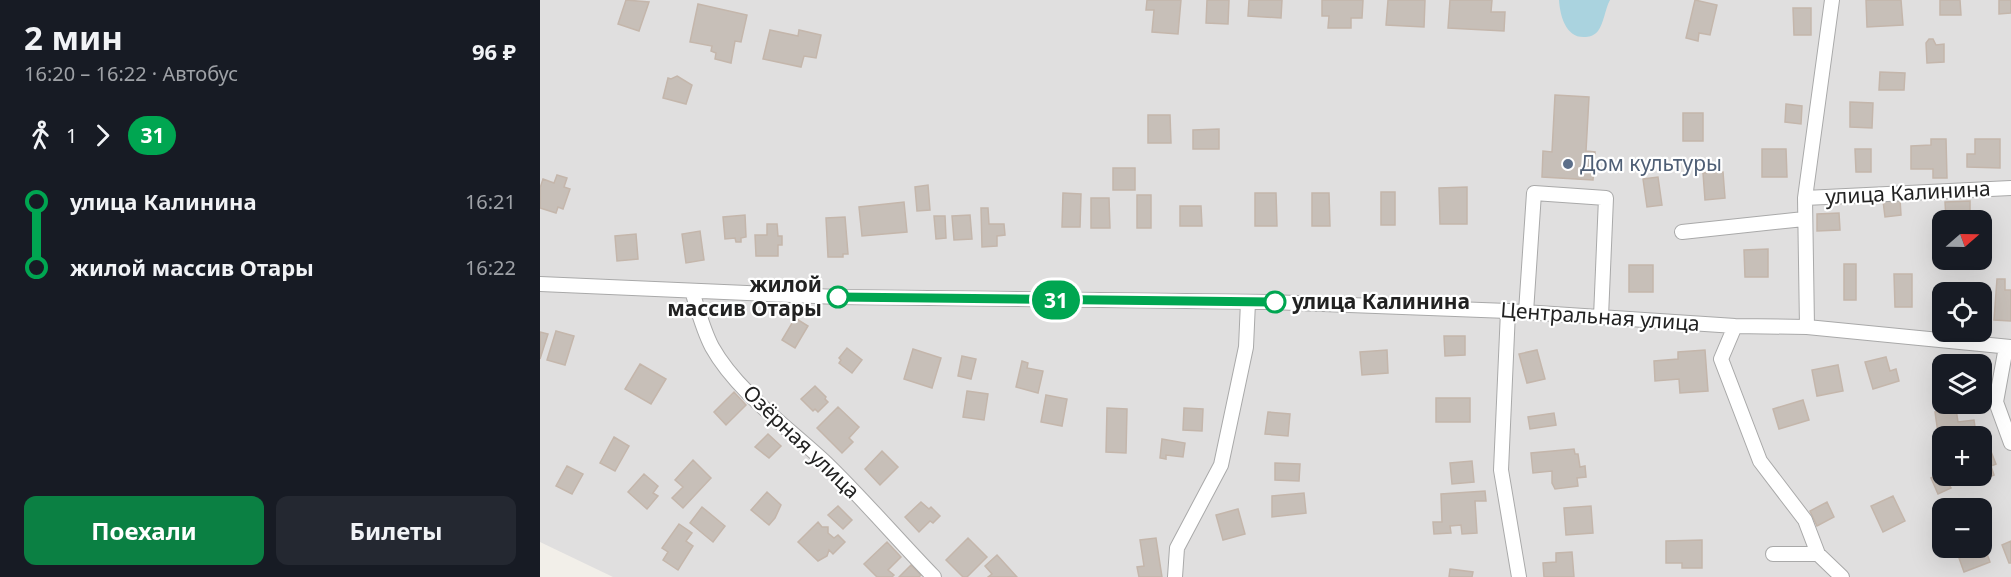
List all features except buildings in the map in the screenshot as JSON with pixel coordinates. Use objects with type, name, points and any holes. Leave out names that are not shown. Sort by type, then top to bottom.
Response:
[{"type":"street","points":[[1807,327],[1805,198],[1832,0]]},
{"type":"street","name":"улица Калинина","points":[[1805,198],[2011,188]]},
{"type":"street","points":[[1526,312],[1534,193],[1606,198],[1601,317]]},
{"type":"street","points":[[1682,232],[1804,219]]},
{"type":"street","name":"Центральная улица","points":[[540,284],[838,297],[1248,302],[1508,311],[1734,326],[1807,327],[2009,347]]},
{"type":"street","name":"Озёрная улица","points":[[692,291],[701,322],[712,347],[729,373],[827,465],[934,577]]},
{"type":"street","points":[[1175,577],[1177,548],[1221,465],[1246,347],[1248,302]]},
{"type":"street","points":[[1508,311],[1501,470],[1519,577]]},
{"type":"street","points":[[1734,326],[1721,359],[1760,461],[1805,520],[1818,554],[1842,577]]},
{"type":"street","points":[[2009,347],[1996,402],[2011,443]]},
{"type":"street","points":[[1773,554],[1818,554]]},
{"type":"shaded area","points":[[540,0],[2011,0],[2011,577],[613,577],[540,542]]},
{"type":"water","points":[[1559,0],[1610,0],[1598,31],[1593,35],[1579,37],[1565,25]]},
{"type":"bus line","name":"31","points":[[838,297],[1275,302]]},
{"type":"place","name":"Дом культуры","points":[[1568,164]]},
{"type":"place","name":"жилой массив Отары","points":[[838,297]]},
{"type":"place","name":"улица Калинина","points":[[1275,302]]}]
